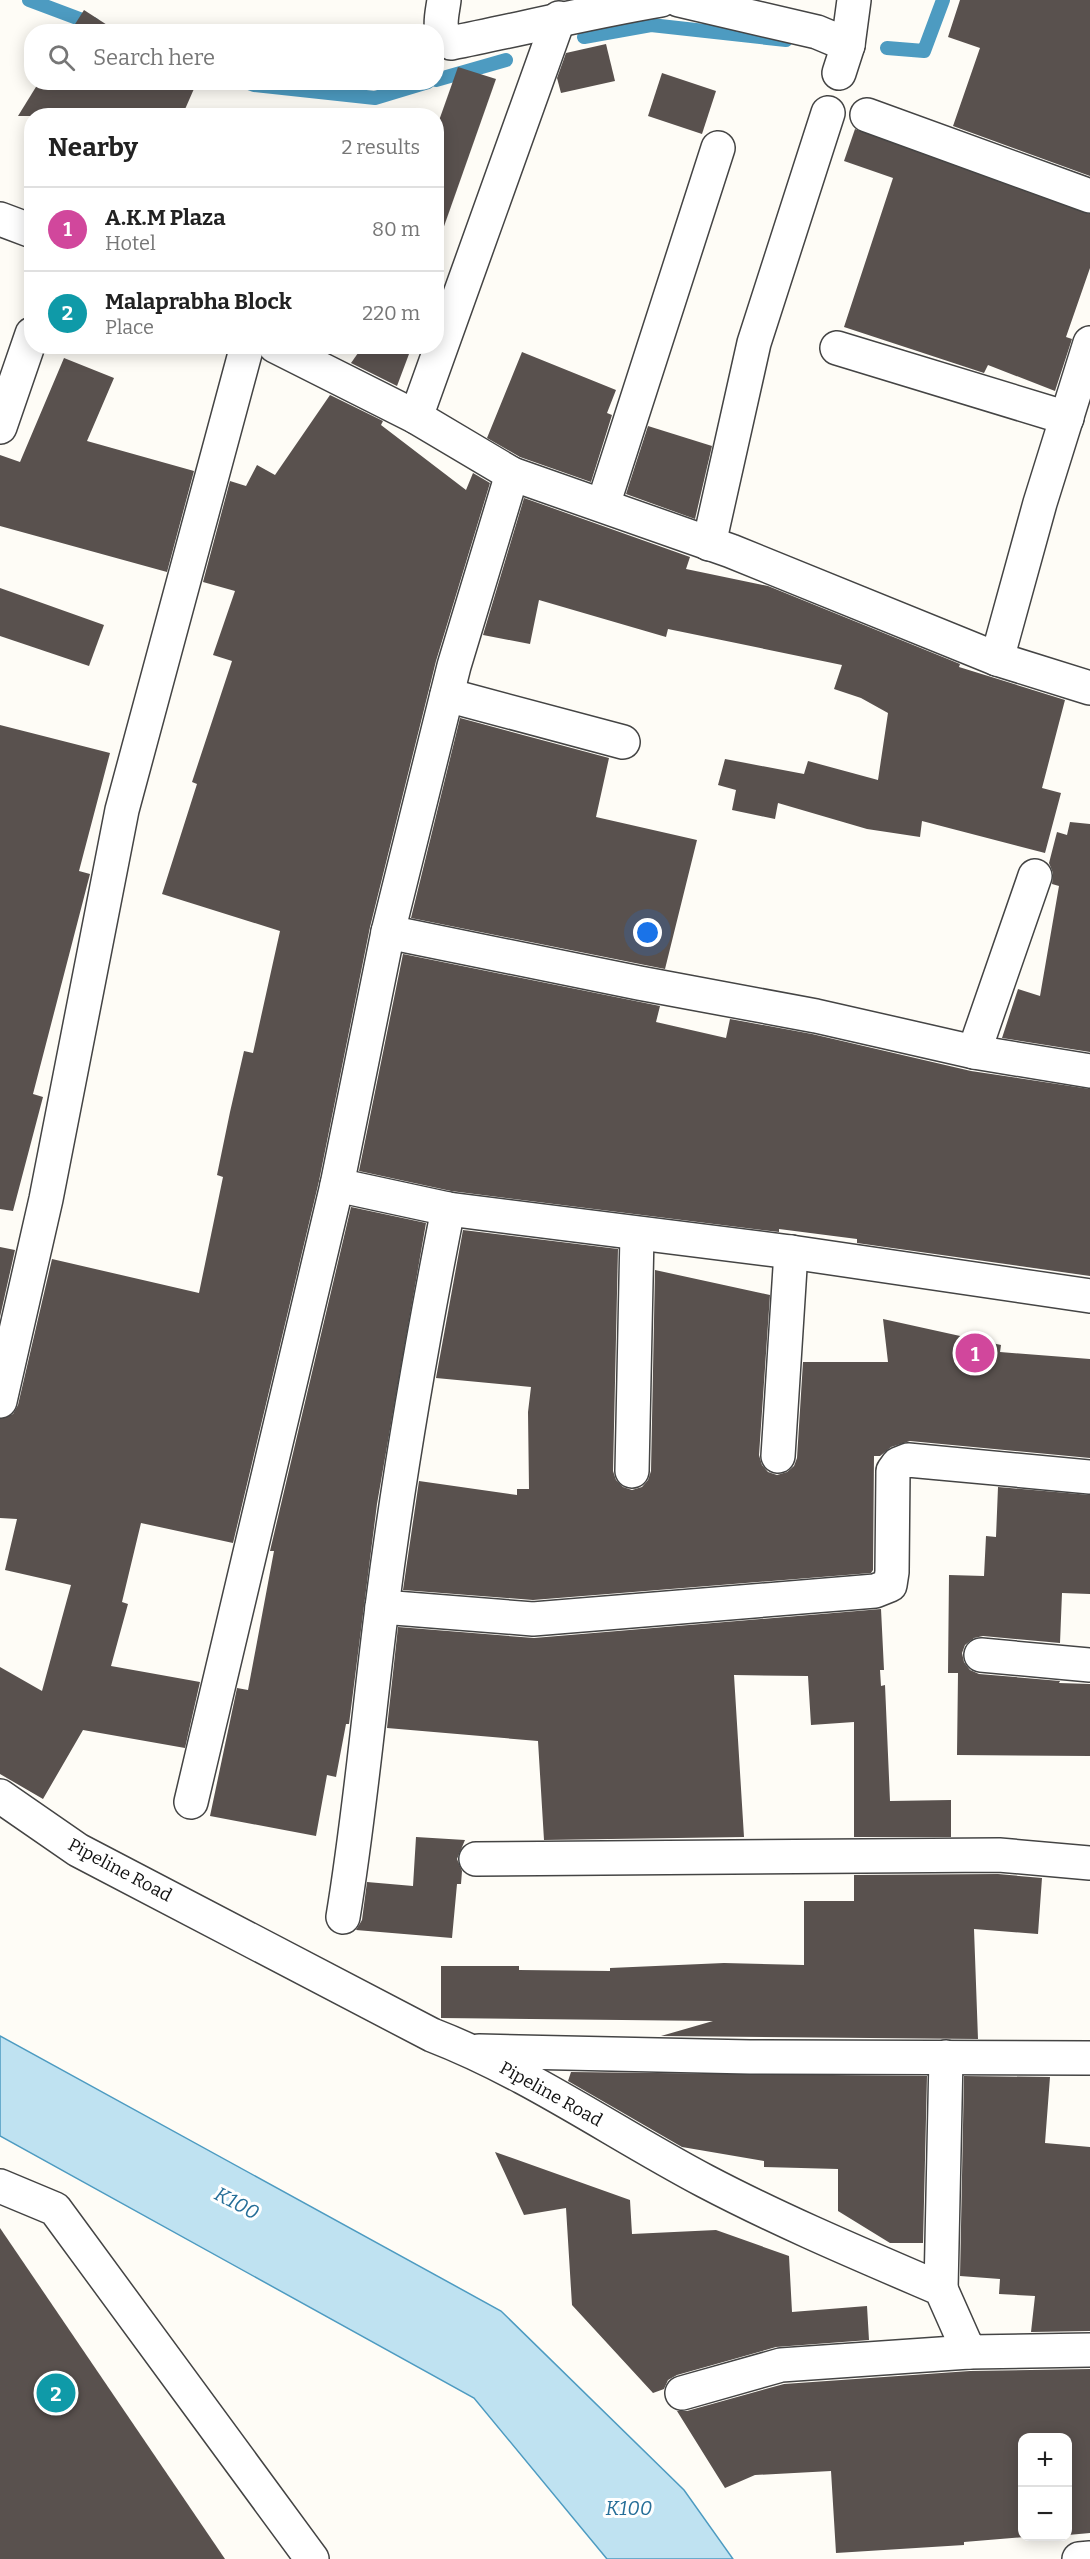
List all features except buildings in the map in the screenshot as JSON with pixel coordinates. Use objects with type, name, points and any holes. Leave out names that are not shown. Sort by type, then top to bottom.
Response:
[{"type":"street","points":[[441,24],[444,0]]},
{"type":"street","points":[[679,0],[817,32],[843,59],[854,0]]},
{"type":"street","points":[[444,38],[451,43],[640,2]]},
{"type":"street","points":[[444,339],[559,18]]},
{"type":"street","points":[[710,544],[754,343],[828,113]]},
{"type":"street","points":[[867,115],[1090,196]]},
{"type":"street","points":[[603,506],[718,148]]},
{"type":"street","points":[[0,219],[24,228]]},
{"type":"street","points":[[997,659],[1040,503],[1090,343]]},
{"type":"street","points":[[837,348],[1066,418]]},
{"type":"street","points":[[0,427],[25,354]]},
{"type":"street","points":[[0,1401],[46,1199],[122,810],[245,354]]},
{"type":"street","points":[[291,354],[416,417],[512,474],[710,544],[997,659],[1090,688]]},
{"type":"street","points":[[416,417],[439,354]]},
{"type":"street","points":[[191,1802],[337,1185],[388,932],[447,695],[512,474]]},
{"type":"street","points":[[447,695],[623,742]]},
{"type":"street","points":[[974,1052],[1035,876]]},
{"type":"street","points":[[388,932],[816,1016],[974,1052],[1090,1071]]},
{"type":"street","points":[[337,1185],[448,1209],[791,1252],[1090,1296]]},
{"type":"street","points":[[343,1917],[355,1847],[382,1607],[417,1364],[448,1209]]},
{"type":"street","points":[[632,1471],[637,1234]]},
{"type":"street","points":[[778,1456],[791,1252]]},
{"type":"street","points":[[382,1607],[533,1619],[875,1591],[890,1585],[893,1471],[898,1464],[908,1460],[1090,1477]]},
{"type":"street","points":[[981,1655],[1090,1665]]},
{"type":"street","name":"Pipeline Road","points":[[0,1796],[78,1850],[432,2035],[474,2051],[706,2181],[853,2251],[941,2289]]},
{"type":"street","points":[[476,1859],[999,1855],[1090,1863]]},
{"type":"street","points":[[474,2051],[750,2057],[1090,2058]]},
{"type":"street","points":[[946,2057],[941,2289],[969,2352]]},
{"type":"street","points":[[0,2186],[55,2209],[312,2559]]},
{"type":"street","points":[[682,2393],[781,2365],[969,2352],[1090,2350]]},
{"type":"street","points":[[1079,2559],[1090,2558]]},
{"type":"water","name":"K100","points":[[0,2036],[501,2311],[684,2490],[733,2559],[607,2559],[474,2398],[0,2136]]},
{"type":"waterway","points":[[29,0],[93,24]]},
{"type":"waterway","points":[[887,48],[924,51],[943,0]]},
{"type":"waterway","points":[[584,37],[651,25],[786,40]]},
{"type":"waterway","points":[[444,78],[506,60]]},
{"type":"waterway","points":[[301,90],[375,98],[402,90]]},
{"type":"place","name":"A.K.M Plaza","points":[[975,1353]]},
{"type":"place","name":"Malaprabha Block","points":[[56,2393]]}]
